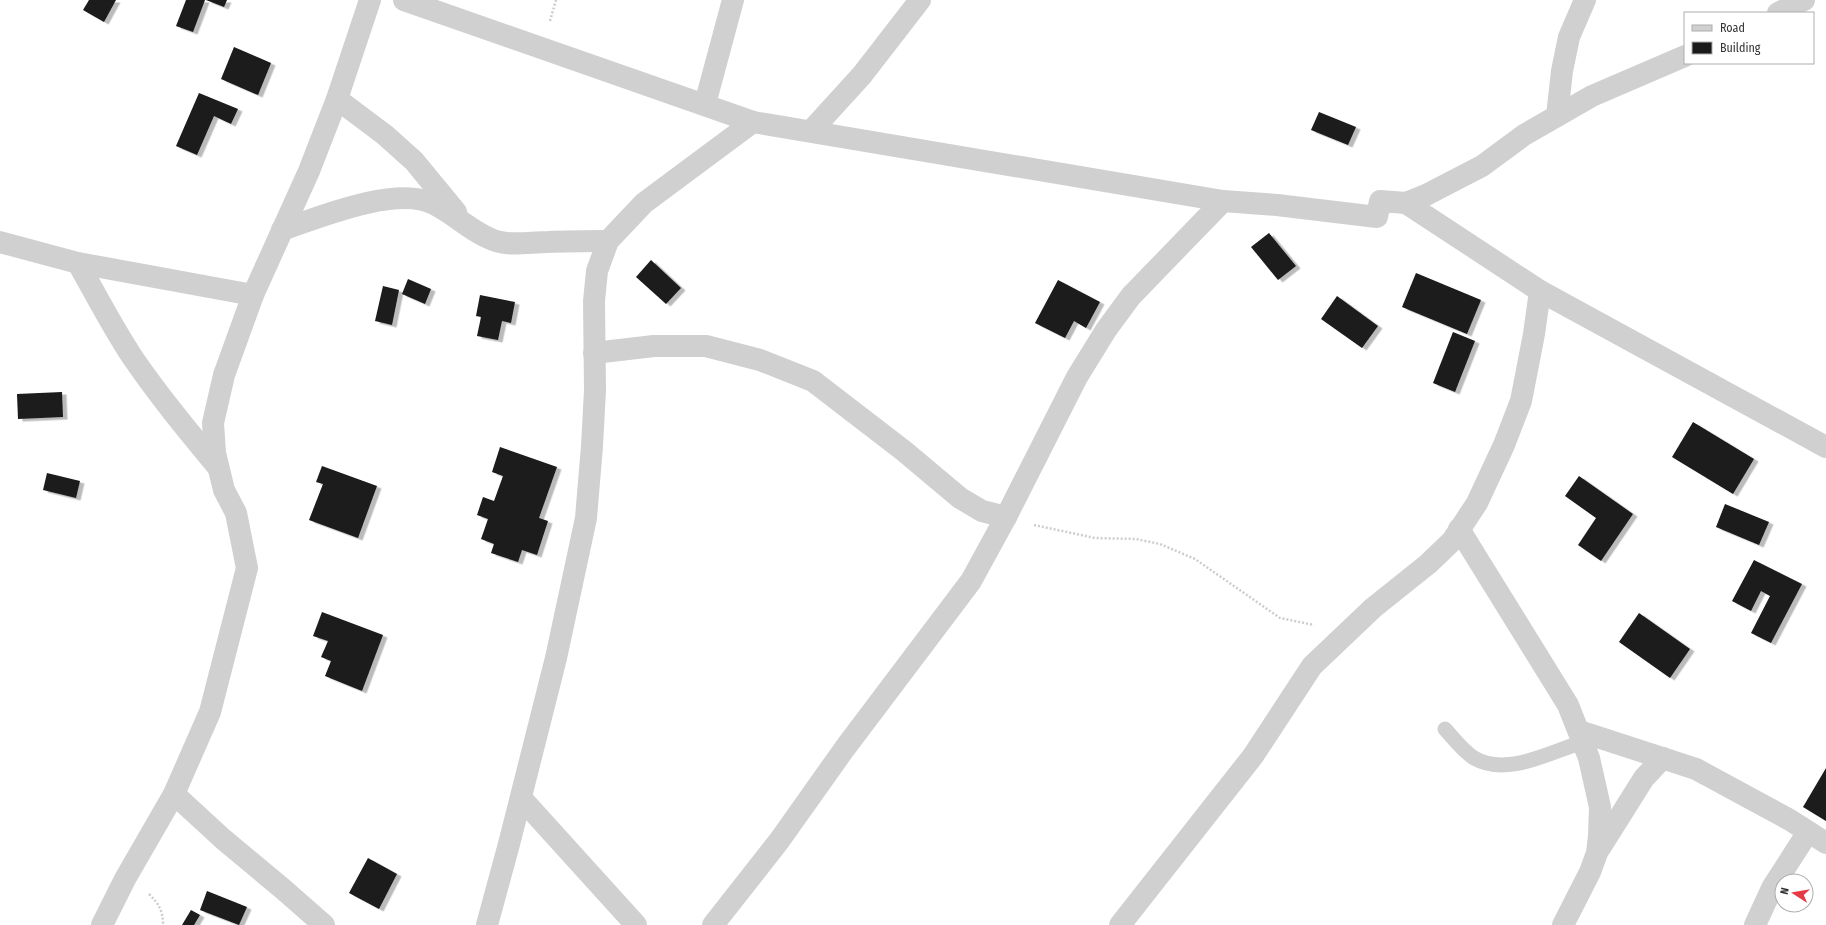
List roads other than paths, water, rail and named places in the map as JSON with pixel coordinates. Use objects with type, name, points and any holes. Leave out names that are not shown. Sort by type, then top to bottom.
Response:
[{"type":"street","points":[[102,925],[125,879],[174,794],[210,712],[247,568],[236,513],[224,490],[214,453],[213,423],[224,375],[253,295],[309,171],[337,99],[370,0]]},
{"type":"street","points":[[404,0],[753,122],[1223,201],[1277,205],[1377,217],[1380,201],[1406,203],[1434,192],[1482,166],[1524,135],[1592,96],[1684,56]]},
{"type":"street","points":[[705,104],[733,0]]},
{"type":"street","points":[[811,131],[862,75],[920,0]]},
{"type":"street","points":[[1557,116],[1562,71],[1569,37],[1585,0]]},
{"type":"street","points":[[1780,12],[1804,0]]},
{"type":"street","points":[[337,99],[385,136],[414,161],[462,220]]},
{"type":"street","points":[[487,925],[556,658],[586,518],[595,390],[594,301],[597,271],[608,241],[644,203],[753,122]]},
{"type":"street","points":[[282,230],[328,214],[382,200],[406,198],[433,203],[462,220],[478,233],[497,241],[521,244],[608,241]]},
{"type":"street","points":[[713,925],[779,841],[845,748],[971,580],[1006,518],[1077,378],[1106,330],[1131,296],[1223,201]]},
{"type":"street","points":[[1406,203],[1540,291],[1826,446]]},
{"type":"street","points":[[0,242],[78,263],[253,295]]},
{"type":"street","points":[[78,263],[132,357],[170,409],[218,468]]},
{"type":"street","points":[[1120,925],[1253,756],[1312,666],[1373,608],[1428,564],[1452,541],[1477,504],[1504,445],[1521,401],[1534,334],[1540,291]]},
{"type":"street","points":[[594,353],[654,346],[706,346],[760,360],[813,381],[860,416],[960,498],[982,511],[1006,518]]},
{"type":"street","points":[[1460,529],[1568,705],[1589,758],[1600,807],[1597,853]]},
{"type":"street","points":[[1581,736],[1663,758],[1696,769],[1826,843]]},
{"type":"street","points":[[1563,925],[1590,872],[1597,853],[1644,778],[1663,758]]},
{"type":"street","points":[[174,794],[223,839],[324,925]]},
{"type":"street","points":[[521,798],[636,925]]},
{"type":"street","points":[[1755,925],[1772,888],[1808,832]]},
{"type":"lane","points":[[1445,729],[1473,757],[1490,765],[1526,762],[1581,736]]}]
